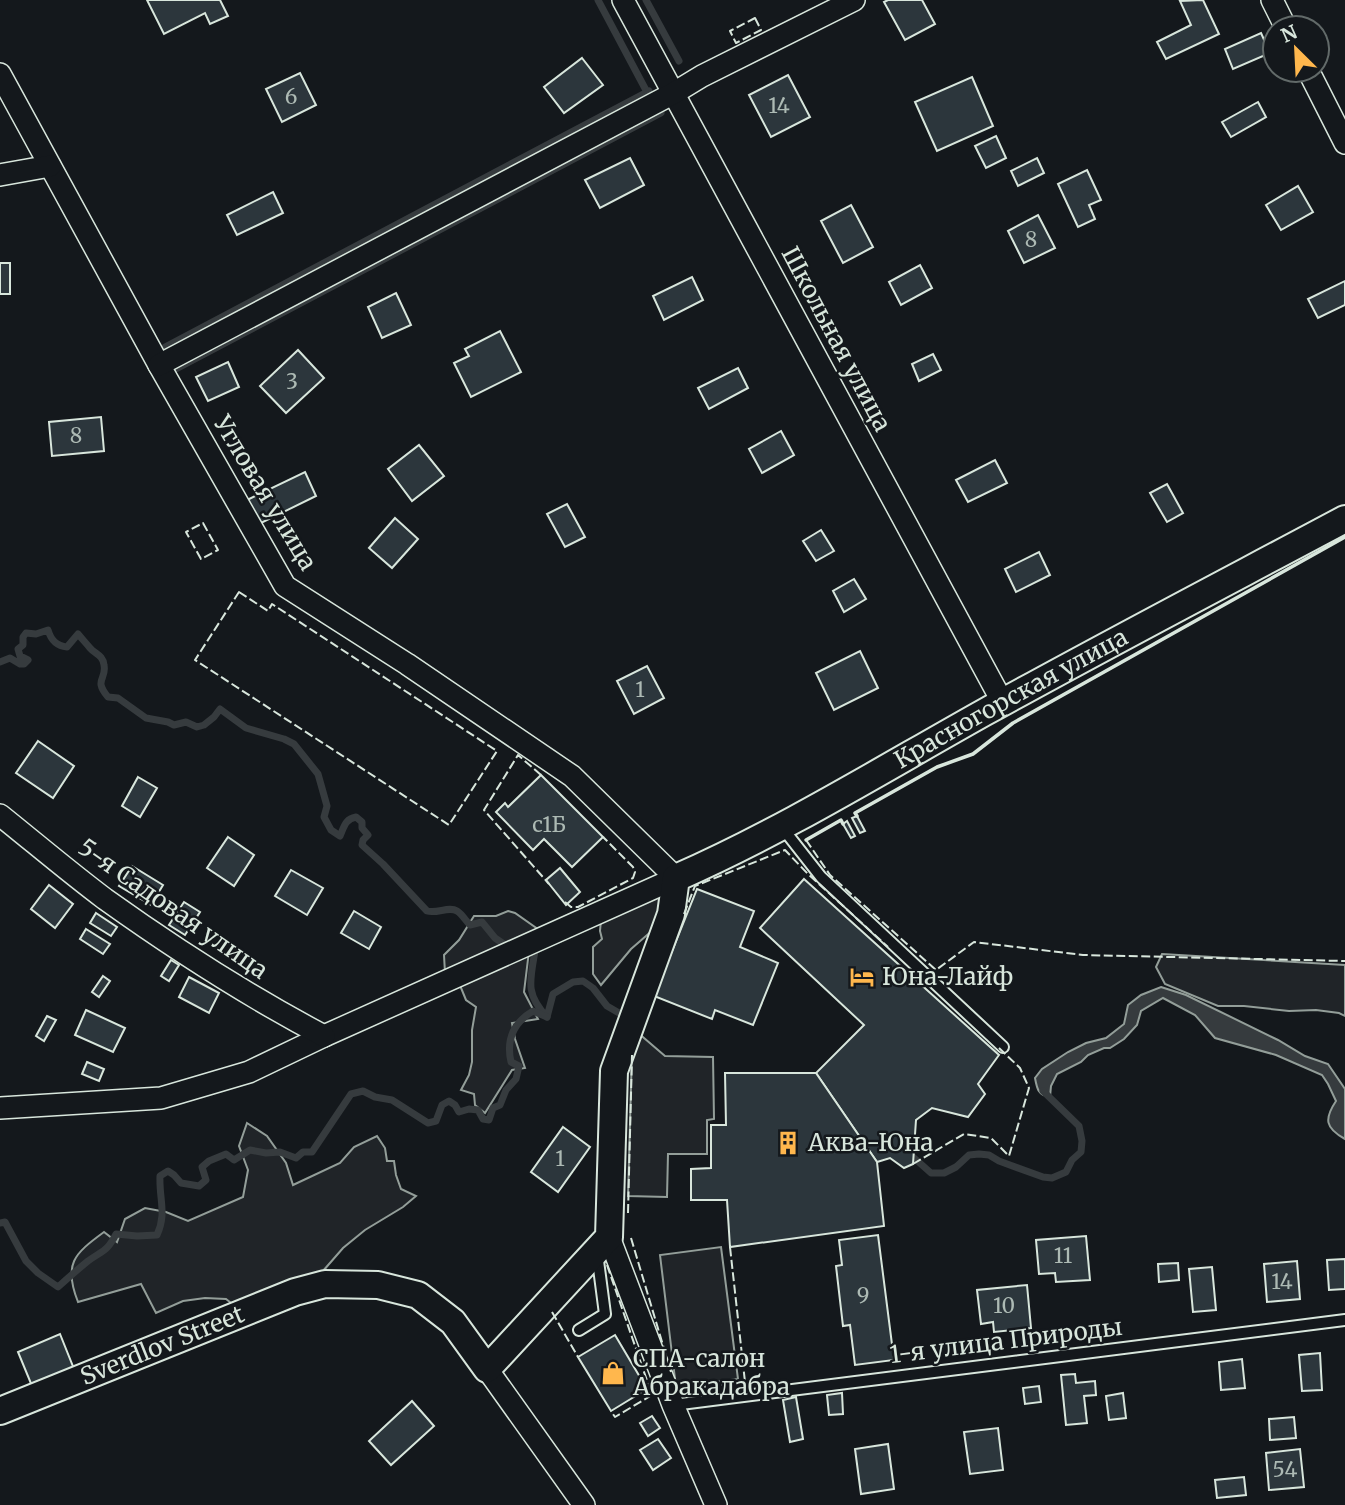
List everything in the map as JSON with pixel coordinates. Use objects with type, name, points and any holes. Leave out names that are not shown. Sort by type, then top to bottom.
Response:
[{"type":"street","name":"Школьная улица","points":[[623,0],[1003,703]]},
{"type":"street","points":[[159,365],[702,76],[854,0]]},
{"type":"street","name":"Угловая улица","points":[[0,74],[159,365],[285,586],[407,664],[572,776],[676,878]]},
{"type":"street","points":[[1315,84],[1345,143]]},
{"type":"street","points":[[0,175],[50,166]]},
{"type":"street","name":"Красногорская улица","points":[[676,878],[781,826],[1345,519]]},
{"type":"street","name":"5-я Садовая улица","points":[[0,815],[107,900],[268,1006],[324,1036]]},
{"type":"street","points":[[0,1108],[161,1098],[250,1072],[676,878]]},
{"type":"street","points":[[676,878],[671,914],[614,1071],[603,1244],[716,1505]]},
{"type":"street","points":[[486,1369],[603,1244]]},
{"type":"street","points":[[0,1411],[295,1292],[325,1284],[378,1285],[418,1295],[453,1322],[584,1505]]},
{"type":"lane","points":[[781,826],[821,877],[1003,1047]]},
{"type":"lane","points":[[579,1330],[605,1314],[603,1244]]},
{"type":"lane","name":"1-я улица Природы","points":[[673,1405],[1345,1320]]},
{"type":"shaded area","points":[[667,890],[661,923],[631,949],[601,985],[593,974],[593,947],[602,939],[601,920]]},
{"type":"shaded area","points":[[508,911],[542,932],[445,973],[444,955],[459,940],[474,916],[496,916]]},
{"type":"shaded area","points":[[529,951],[524,992],[538,1019],[512,1023],[525,1068],[512,1070],[485,1113],[475,1105],[474,1094],[461,1090],[472,1062],[472,1030],[476,1007],[466,1000],[459,983]]},
{"type":"shaded area","points":[[1162,954],[1345,965],[1345,1016],[1316,1010],[1289,1011],[1218,1006],[1165,984],[1156,967]]},
{"type":"shaded area","points":[[1161,987],[1186,995],[1305,1056],[1328,1064],[1345,1089],[1345,1139],[1330,1127],[1328,1118],[1336,1101],[1322,1075],[1276,1055],[1215,1038],[1195,1015],[1163,998],[1141,1011],[1137,1025],[1124,1039],[1110,1048],[1088,1055],[1081,1062],[1057,1074],[1051,1086],[1050,1097],[1041,1093],[1035,1078],[1042,1069],[1086,1043],[1106,1038],[1124,1024],[1128,1005],[1141,995]]},
{"type":"shaded area","points":[[637,1032],[665,1056],[713,1057],[714,1119],[707,1120],[707,1154],[668,1154],[667,1197],[628,1196],[632,1051]]},
{"type":"shaded area","points":[[247,1123],[267,1136],[286,1163],[293,1185],[340,1163],[354,1147],[377,1136],[385,1148],[387,1161],[394,1161],[401,1189],[416,1196],[343,1248],[306,1294],[245,1314],[226,1299],[205,1298],[183,1301],[156,1313],[141,1284],[78,1302],[72,1278],[74,1261],[85,1247],[104,1232],[117,1242],[125,1219],[145,1208],[166,1212],[188,1221],[243,1197],[248,1170],[239,1146]]},
{"type":"shaded area","points":[[721,1247],[738,1379],[676,1387],[660,1255]]},
{"type":"building","points":[[147,0],[220,0],[228,16],[210,24],[205,13],[164,34]]},
{"type":"building","points":[[922,0],[935,24],[905,40],[884,2]]},
{"type":"building","points":[[1203,0],[1219,34],[1166,59],[1157,42],[1191,25],[1180,1]]},
{"type":"building","points":[[1261,33],[1261,57],[1233,69],[1225,49]]},
{"type":"building","points":[[582,58],[603,85],[564,113],[544,87]]},
{"type":"building","points":[[300,73],[316,105],[282,122],[266,89]]},
{"type":"building","points":[[788,75],[810,117],[771,137],[749,95]]},
{"type":"building","points":[[972,77],[993,126],[937,151],[915,102]]},
{"type":"building","points":[[1258,102],[1266,117],[1231,137],[1222,122]]},
{"type":"building","points":[[996,136],[1006,158],[986,168],[975,146]]},
{"type":"building","points":[[630,158],[644,185],[600,208],[585,180]]},
{"type":"building","points":[[1037,158],[1044,173],[1018,186],[1011,171]]},
{"type":"building","points":[[1087,170],[1101,200],[1089,205],[1095,219],[1078,227],[1058,184]]},
{"type":"building","points":[[1298,186],[1313,212],[1281,230],[1266,205]]},
{"type":"building","points":[[273,192],[283,213],[237,235],[227,215]]},
{"type":"building","points":[[851,205],[873,247],[843,263],[821,221]]},
{"type":"building","points":[[1038,215],[1055,248],[1024,263],[1008,231]]},
{"type":"building","points":[[0,263],[10,263],[10,294],[0,294]]},
{"type":"building","points":[[920,265],[932,288],[901,305],[889,282]]},
{"type":"building","points":[[692,277],[703,300],[664,320],[653,296]]},
{"type":"building","points":[[1345,281],[1345,305],[1318,318],[1308,299]]},
{"type":"building","points":[[396,293],[411,325],[382,338],[368,307]]},
{"type":"building","points":[[500,331],[521,372],[471,397],[454,363],[469,356],[465,349]]},
{"type":"building","points":[[298,350],[324,378],[286,413],[260,386]]},
{"type":"building","points":[[933,354],[941,370],[919,381],[912,364]]},
{"type":"building","points":[[228,362],[239,387],[208,401],[196,377]]},
{"type":"building","points":[[738,368],[748,388],[709,409],[698,388]]},
{"type":"building","points":[[101,417],[104,451],[52,456],[49,422]]},
{"type":"building","points":[[781,431],[794,455],[762,473],[749,449]]},
{"type":"building","points":[[419,445],[444,476],[412,501],[388,469]]},
{"type":"building","points":[[995,460],[1007,483],[968,502],[956,480]]},
{"type":"building","points":[[305,472],[316,496],[259,524],[247,500]]},
{"type":"building","points":[[1167,484],[1183,513],[1167,522],[1150,493]]},
{"type":"building","points":[[567,504],[585,537],[565,547],[547,514]]},
{"type":"building","points":[[395,518],[418,539],[392,568],[369,548]]},
{"type":"building","points":[[821,530],[834,551],[816,561],[803,541]]},
{"type":"building","points":[[1039,552],[1050,575],[1016,592],[1005,569]]},
{"type":"building","points":[[854,579],[866,599],[844,612],[833,591]]},
{"type":"building","points":[[860,651],[878,688],[834,710],[816,673]]},
{"type":"building","points":[[647,666],[664,698],[634,714],[617,681]]},
{"type":"building","points":[[38,741],[74,766],[53,798],[16,773]]},
{"type":"building","points":[[541,775],[603,837],[572,867],[544,839],[533,850],[496,812],[505,803],[508,807]]},
{"type":"building","points":[[138,777],[157,788],[140,817],[122,806]]},
{"type":"building","points":[[857,816],[865,831],[860,833],[852,818]]},
{"type":"building","points":[[847,821],[855,836],[851,838],[843,824]]},
{"type":"building","points":[[228,837],[254,855],[234,886],[207,868]]},
{"type":"building","points":[[132,866],[163,885],[151,905],[119,886]]},
{"type":"building","points":[[560,868],[580,892],[566,905],[546,880]]},
{"type":"building","points":[[291,870],[323,888],[307,915],[275,896]]},
{"type":"building","name":"Юна-Лайф","points":[[804,879],[999,1055],[978,1084],[985,1094],[968,1117],[932,1108],[916,1120],[913,1164],[904,1168],[890,1158],[877,1162],[816,1073],[864,1025],[760,928]]},
{"type":"building","points":[[49,885],[73,904],[55,928],[31,909]]},
{"type":"building","points":[[697,889],[754,911],[740,947],[778,963],[753,1025],[715,1010],[712,1019],[654,996]]},
{"type":"building","points":[[184,902],[200,912],[185,935],[169,925]]},
{"type":"building","points":[[354,911],[381,927],[369,949],[341,933]]},
{"type":"building","points":[[96,913],[117,927],[111,936],[90,923]]},
{"type":"building","points":[[86,929],[110,944],[103,954],[80,939]]},
{"type":"building","points":[[171,960],[179,965],[169,981],[161,976]]},
{"type":"building","points":[[103,976],[110,981],[99,997],[92,992]]},
{"type":"building","points":[[189,977],[219,993],[209,1013],[179,997]]},
{"type":"building","points":[[86,1010],[125,1028],[113,1052],[75,1035]]},
{"type":"building","points":[[47,1016],[56,1020],[44,1041],[36,1036]]},
{"type":"building","points":[[87,1062],[104,1069],[99,1081],[82,1074]]},
{"type":"building","name":"Аква-Юна","points":[[725,1073],[816,1073],[877,1162],[884,1226],[730,1247],[727,1200],[691,1200],[691,1169],[711,1168],[711,1125],[726,1125]]},
{"type":"building","points":[[563,1127],[590,1147],[558,1192],[531,1172]]},
{"type":"building","points":[[878,1235],[894,1360],[855,1365],[850,1325],[843,1326],[836,1266],[842,1265],[839,1240]]},
{"type":"building","points":[[1086,1236],[1090,1280],[1056,1282],[1055,1273],[1039,1274],[1036,1240]]},
{"type":"building","points":[[1345,1259],[1345,1289],[1329,1290],[1327,1260]]},
{"type":"building","points":[[1297,1261],[1300,1299],[1267,1302],[1264,1264]]},
{"type":"building","points":[[1178,1263],[1179,1280],[1159,1282],[1158,1264]]},
{"type":"building","points":[[1212,1267],[1216,1310],[1193,1312],[1189,1269]]},
{"type":"building","points":[[1027,1285],[1031,1328],[994,1332],[993,1322],[981,1324],[977,1290]]},
{"type":"building","points":[[60,1334],[74,1369],[32,1386],[18,1352]]},
{"type":"building","name":"СПА-салон Абракадабра","points":[[615,1335],[647,1389],[611,1411],[578,1357]]},
{"type":"building","points":[[1320,1353],[1322,1390],[1302,1391],[1299,1355]]},
{"type":"building","points":[[1242,1359],[1245,1388],[1221,1390],[1219,1362]]},
{"type":"building","points":[[1075,1374],[1076,1383],[1095,1381],[1096,1395],[1084,1396],[1087,1423],[1066,1425],[1061,1375]]},
{"type":"building","points":[[1039,1386],[1041,1402],[1025,1404],[1023,1388]]},
{"type":"building","points":[[842,1393],[843,1414],[829,1415],[827,1395]]},
{"type":"building","points":[[1123,1393],[1126,1418],[1109,1420],[1106,1396]]},
{"type":"building","points":[[796,1397],[803,1439],[790,1442],[783,1400]]},
{"type":"building","points":[[412,1401],[434,1426],[391,1465],[369,1441]]},
{"type":"building","points":[[652,1416],[660,1428],[648,1436],[640,1423]]},
{"type":"building","points":[[1294,1417],[1296,1438],[1270,1440],[1269,1419]]},
{"type":"building","points":[[998,1428],[1003,1470],[970,1474],[964,1432]]},
{"type":"building","points":[[658,1439],[671,1458],[653,1470],[640,1450]]},
{"type":"building","points":[[888,1444],[894,1489],[861,1494],[855,1449]]},
{"type":"building","points":[[1300,1449],[1304,1487],[1269,1490],[1266,1453]]},
{"type":"building","points":[[1244,1477],[1246,1495],[1217,1498],[1215,1480]]},
{"type":"waterway","points":[[598,0],[648,94]]},
{"type":"waterway","points":[[646,0],[679,61]]},
{"type":"waterway","points":[[165,347],[649,91]]},
{"type":"waterway","points":[[176,369],[661,113]]},
{"type":"waterway","points":[[0,662],[10,658],[24,664],[28,660],[20,656],[18,649],[23,645],[26,633],[36,634],[48,630],[54,642],[67,647],[78,634],[102,659],[104,670],[101,687],[108,697],[118,698],[146,718],[174,725],[186,722],[197,727],[204,725],[220,709],[246,728],[294,744],[318,774],[327,806],[324,817],[331,830],[340,836],[347,822],[356,817],[362,822],[362,828],[368,835],[362,845],[427,911],[454,910],[470,925],[482,922],[495,938],[511,949]]},
{"type":"waterway","points":[[535,951],[532,994],[547,1017],[553,994],[573,982],[583,981],[593,988],[607,1006],[619,1013]]},
{"type":"waterway","points":[[0,1223],[5,1222],[26,1261],[58,1287],[107,1248],[116,1234],[157,1235],[162,1213],[160,1176],[168,1171],[181,1183],[199,1186],[206,1180],[202,1167],[226,1154],[234,1160],[250,1150],[280,1152],[296,1158],[303,1152],[312,1152],[351,1094],[363,1091],[375,1097],[392,1100],[428,1123],[436,1121],[442,1105],[449,1101],[459,1112],[478,1110],[483,1119],[489,1120],[493,1108],[500,1105],[506,1090],[516,1079],[519,1066],[511,1062],[510,1054],[510,1039],[516,1027],[533,1011],[547,1017]]},
{"type":"waterway","points":[[913,1157],[931,1173],[944,1173],[956,1167],[969,1155],[979,1154],[989,1155],[1043,1177],[1052,1178],[1066,1172],[1072,1160],[1081,1152],[1079,1126],[1043,1091]]},
{"type":"fence","points":[[755,18],[761,30],[736,43],[730,31],[755,18]]},
{"type":"fence","points":[[203,523],[218,550],[201,559],[186,532],[203,523]]},
{"type":"fence","points":[[239,592],[268,611],[272,604],[497,751],[449,825],[195,660],[239,592]]},
{"type":"fence","points":[[541,775],[518,755],[484,810],[549,884]]},
{"type":"fence","points":[[565,902],[571,907],[578,907],[633,878],[633,867],[603,837]]},
{"type":"fence","points":[[806,840],[830,875],[936,970],[974,942],[1083,955],[1345,961]]},
{"type":"fence","points":[[684,914],[695,886],[785,850],[888,947]]},
{"type":"fence","points":[[913,1164],[964,1134],[991,1138],[1009,1156],[1029,1088],[1020,1068],[999,1048]]},
{"type":"fence","points":[[628,1213],[632,1055]]},
{"type":"fence","points":[[631,1238],[671,1372]]},
{"type":"fence","points":[[675,1386],[676,1390],[745,1382],[730,1247]]},
{"type":"fence","points":[[607,1265],[652,1395],[615,1417],[611,1411]]},
{"type":"fence","points":[[552,1312],[578,1357]]},
{"type":"wall","points":[[857,816],[855,813],[937,767],[973,754],[1013,723],[1345,537]]},
{"type":"wall","points":[[806,840],[841,820],[843,824]]},
{"type":"place","name":"Юна-Лайф","points":[[862,977]]},
{"type":"place","name":"Аква-Юна","points":[[788,1143]]},
{"type":"place","name":"СПА-салон Абракадабра","points":[[613,1373]]}]
